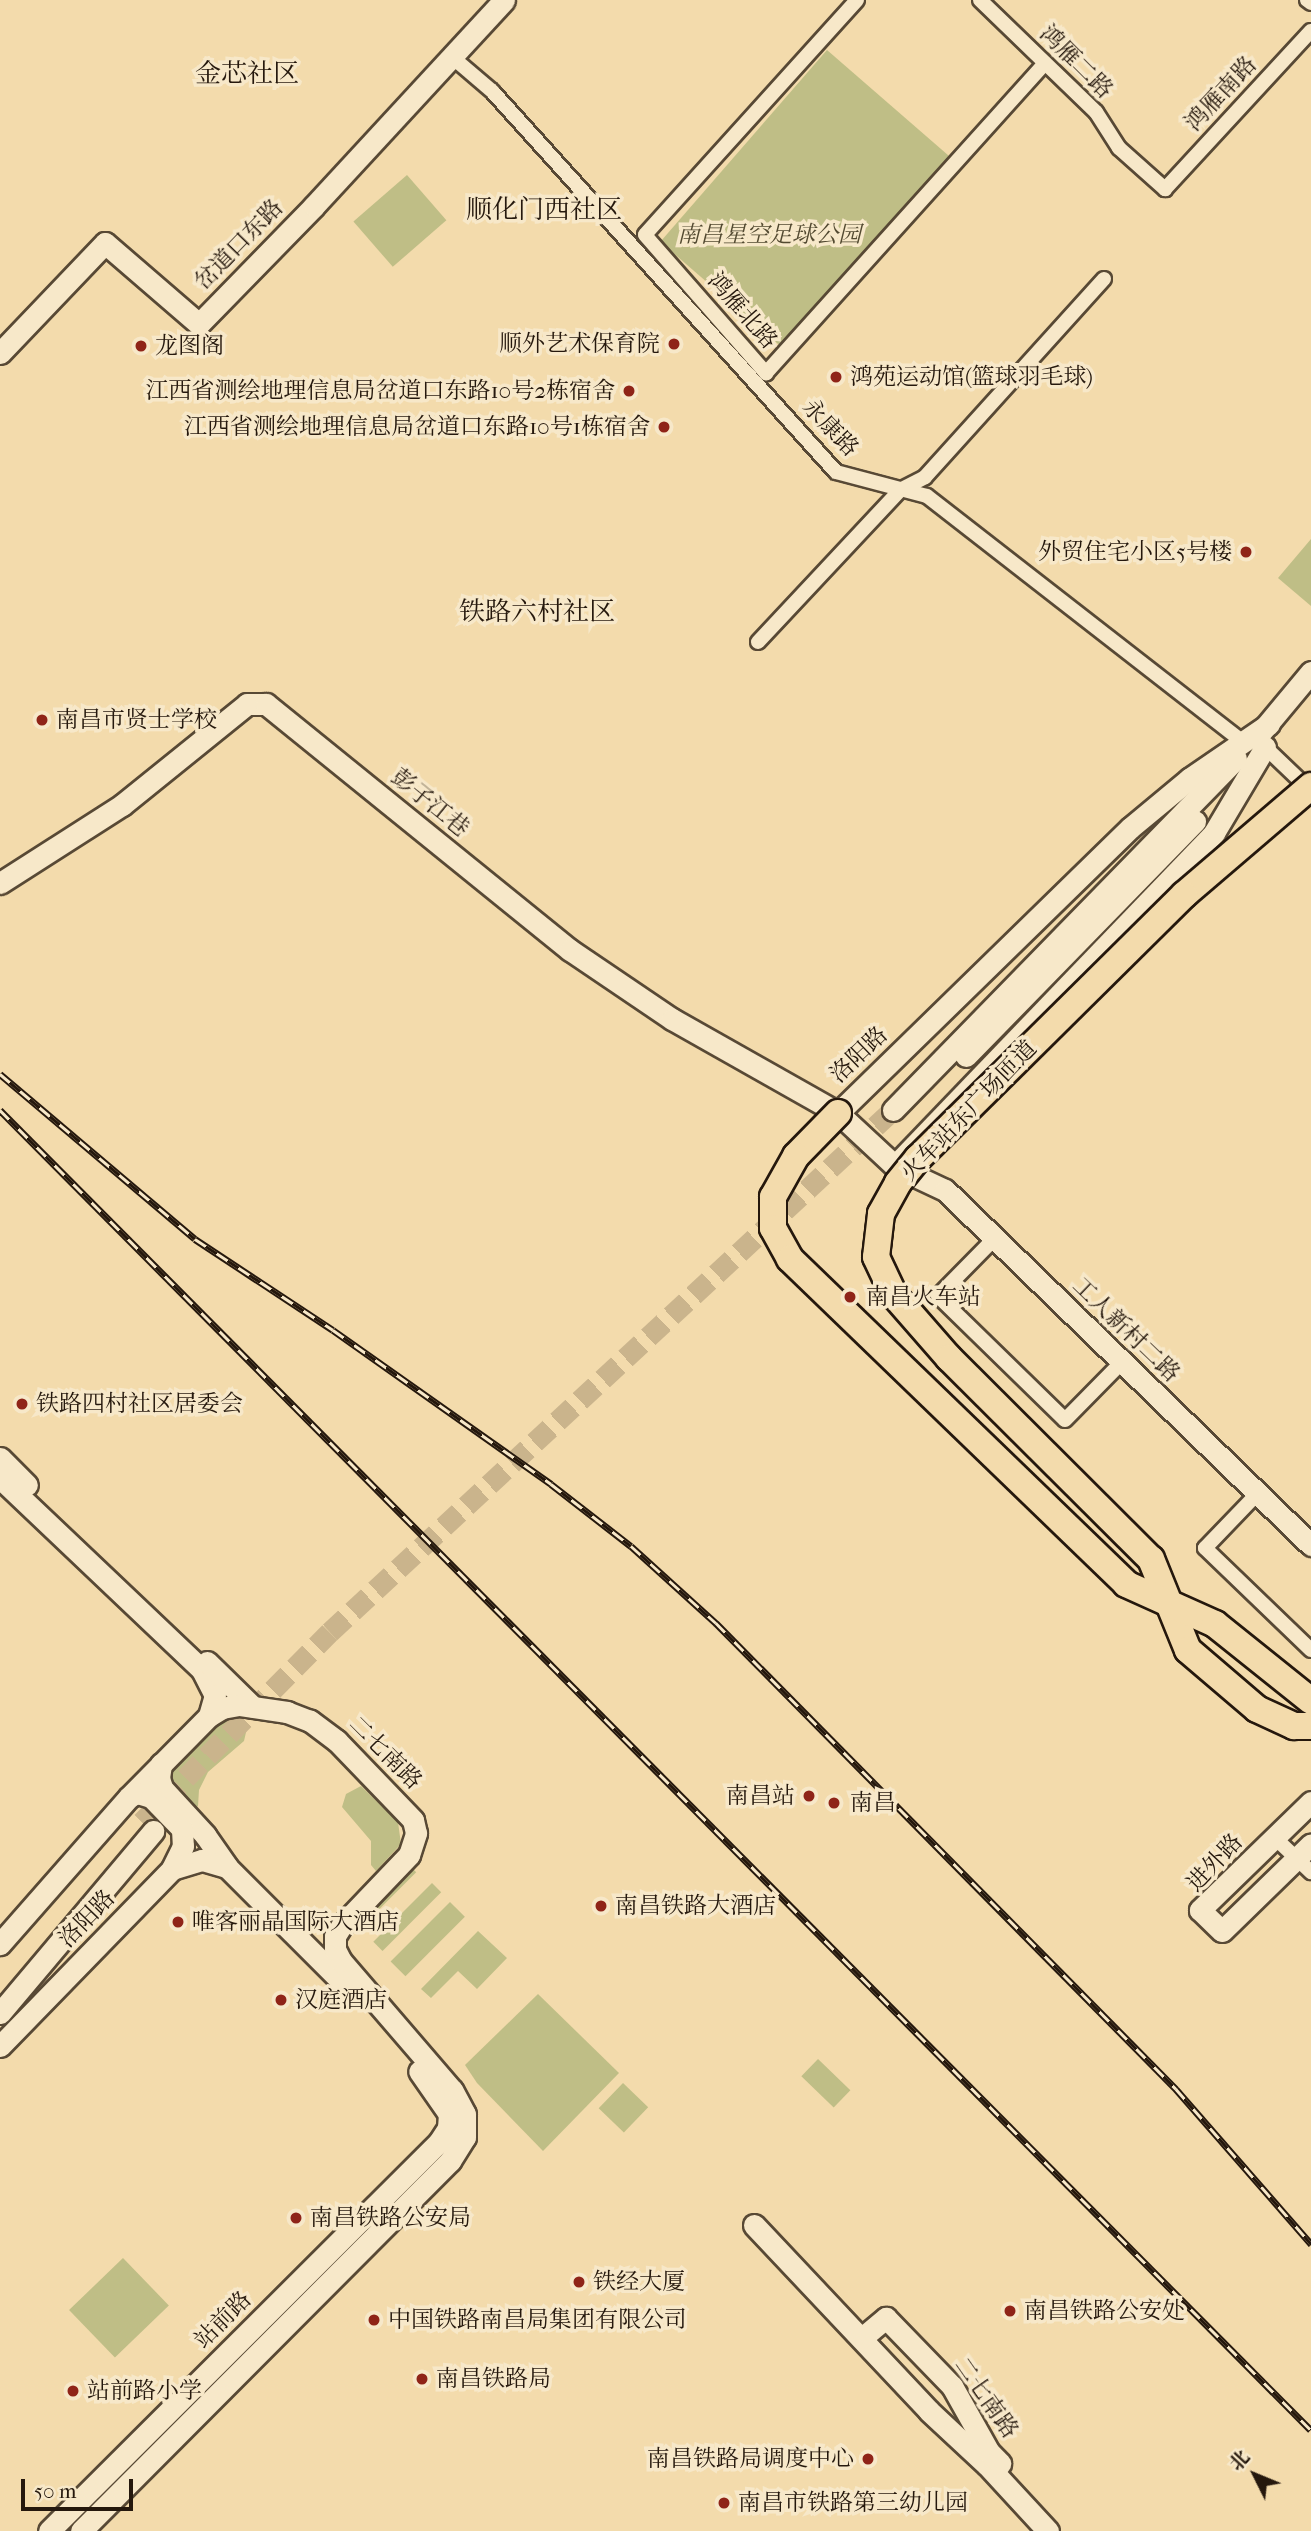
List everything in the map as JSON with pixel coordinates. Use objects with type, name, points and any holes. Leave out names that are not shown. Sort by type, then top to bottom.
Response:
[{"type":"highway","name":"火车站东广场匝道","points":[[1311,788],[1184,895],[928,1148],[898,1183],[881,1214],[876,1257],[894,1295],[1008,1420],[1151,1559],[1188,1650],[1256,1709],[1294,1726],[1311,1726]]},
{"type":"highway","points":[[838,1113],[796,1156],[773,1197],[774,1228],[790,1259],[1126,1584],[1215,1624],[1311,1701]]},
{"type":"main road","name":"岔道口东路","points":[[0,353],[105,243],[199,324],[314,206],[504,0]]},
{"type":"main road","name":"洛阳路","points":[[1311,672],[1269,724],[898,1115],[1265,747],[1311,694]]},
{"type":"main road","name":"彭子江巷","points":[[0,883],[122,805],[247,704],[266,704],[570,950],[671,1018],[838,1113]]},
{"type":"main road","name":"洛阳路","points":[[1265,747],[1214,833],[895,1166],[838,1113],[1130,828],[1189,779],[1269,724]]},
{"type":"main road","name":"工人新村二路","points":[[895,1166],[945,1190],[1311,1545]]},
{"type":"main road","points":[[0,1458],[253,1707]]},
{"type":"main road","points":[[0,1478],[202,1670],[215,1695],[209,1716]]},
{"type":"main road","points":[[81,2531],[442,2154],[449,2121],[446,2108],[433,2089],[377,2018],[227,1867],[205,1835],[162,1787],[159,1777],[161,1764],[209,1716],[229,1706],[253,1707]]},
{"type":"main road","name":"二七南路","points":[[253,1707],[287,1712],[318,1726],[337,1741],[413,1819],[416,1833],[409,1855],[342,1924],[334,1943],[341,1961],[408,2035],[460,2101],[466,2132],[442,2154]]},
{"type":"main road","name":"洛阳路","points":[[0,1944],[161,1764]]},
{"type":"main road","points":[[129,1797],[137,1793],[150,1797],[182,1829],[183,1846],[172,1869]]},
{"type":"main road","name":"进外路","points":[[1306,1858],[1222,1931],[1200,1910],[1311,1802]]},
{"type":"main road","name":"洛阳路","points":[[0,1990],[148,1826],[0,2013]]},
{"type":"main road","points":[[172,1869],[202,1860],[227,1867]]},
{"type":"main road","name":"洛阳路","points":[[0,2046],[172,1869]]},
{"type":"main road","name":"站前路","points":[[49,2531],[442,2154]]},
{"type":"main road","name":"二七南路","points":[[754,2225],[863,2337],[929,2411],[987,2465],[1050,2530]]},
{"type":"main road","name":"二七南路","points":[[863,2337],[886,2318],[952,2386],[989,2452],[1050,2530]]},
{"type":"street","name":"鸿雁北路","points":[[857,0],[645,235],[766,373],[1045,63]]},
{"type":"street","name":"鸿雁二路","points":[[980,0],[1096,111],[1119,148],[1165,189]]},
{"type":"street","name":"鸿雁南路","points":[[1165,189],[1311,31]]},
{"type":"street","name":"永康路","points":[[451,56],[492,91],[836,472],[927,496],[1243,742]]},
{"type":"street","points":[[758,642],[900,490],[925,477],[1104,279]]},
{"type":"street","points":[[1265,747],[1311,788]]},
{"type":"street","points":[[995,1238],[938,1296],[1055,1411],[1065,1420],[1122,1362]]},
{"type":"street","points":[[1256,1494],[1205,1548],[1311,1650]]},
{"type":"street","points":[[1275,1838],[1306,1858]]},
{"type":"green space","name":"南昌星空足球公园","points":[[827,50],[951,158],[784,349],[660,242]]},
{"type":"green space","points":[[407,175],[446,220],[393,267],[353,222]]},
{"type":"green space","points":[[1311,539],[1311,606],[1278,578]]},
{"type":"green space","points":[[233,1713],[243,1718],[247,1728],[244,1741],[208,1772],[199,1790],[198,1806],[191,1812],[169,1792],[172,1772],[182,1756],[220,1719]]},
{"type":"green space","points":[[361,1786],[398,1822],[401,1844],[376,1871],[371,1865],[371,1841],[342,1807],[346,1794]]},
{"type":"green space","points":[[407,1863],[416,1872],[358,1931],[348,1922]]},
{"type":"green space","points":[[432,1883],[441,1892],[383,1951],[373,1942]]},
{"type":"green space","points":[[450,1902],[465,1917],[405,1976],[391,1961]]},
{"type":"green space","points":[[478,1931],[507,1958],[477,1989],[458,1971],[431,1998],[421,1989]]},
{"type":"green space","points":[[538,1994],[619,2073],[543,2151],[477,2083],[465,2065]]},
{"type":"green space","points":[[818,2059],[850,2090],[834,2108],[801,2076]]},
{"type":"green space","points":[[623,2083],[648,2107],[624,2132],[599,2108]]},
{"type":"green space","points":[[123,2258],[169,2305],[115,2358],[69,2310]]},
{"type":"tunnel","points":[[142,1822],[330,1632],[893,1110]]},
{"type":"railway","points":[[0,1074],[195,1239],[333,1330],[551,1484],[631,1546],[716,1623],[1176,2089],[1311,2244]]},
{"type":"railway","points":[[0,1110],[1311,2430]]},
{"type":"place","name":"顺外艺术保育院","points":[[674,344]]},
{"type":"place","name":"龙图阁","points":[[141,346]]},
{"type":"place","name":"鸿苑运动馆(篮球羽毛球)","points":[[836,377]]},
{"type":"place","name":"江西省测绘地理信息局岔道口东路10号2栋宿舍","points":[[629,391]]},
{"type":"place","name":"江西省测绘地理信息局岔道口东路10号1栋宿舍","points":[[664,427]]},
{"type":"place","name":"外贸住宅小区5号楼","points":[[1246,552]]},
{"type":"place","name":"南昌市贤士学校","points":[[42,720]]},
{"type":"place","name":"南昌火车站","points":[[850,1297]]},
{"type":"place","name":"铁路四村社区居委会","points":[[22,1404]]},
{"type":"place","name":"南昌站","points":[[809,1796]]},
{"type":"place","name":"南昌","points":[[834,1803]]},
{"type":"place","name":"南昌铁路大酒店","points":[[601,1906]]},
{"type":"place","name":"唯客丽晶国际大酒店","points":[[178,1922]]},
{"type":"place","name":"汉庭酒店","points":[[281,2000]]},
{"type":"place","name":"南昌铁路公安局","points":[[296,2218]]},
{"type":"place","name":"铁经大厦","points":[[579,2282]]},
{"type":"place","name":"南昌铁路公安处","points":[[1010,2311]]},
{"type":"place","name":"中国铁路南昌局集团有限公司","points":[[374,2320]]},
{"type":"place","name":"南昌铁路局","points":[[422,2379]]},
{"type":"place","name":"站前路小学","points":[[73,2391]]},
{"type":"place","name":"南昌铁路局调度中心","points":[[868,2459]]},
{"type":"place","name":"南昌市铁路第三幼儿园","points":[[724,2503]]},
{"type":"district","name":"金芯社区","points":[[247,74]]},
{"type":"district","name":"顺化门西社区","points":[[544,210]]},
{"type":"district","name":"铁路六村社区","points":[[537,612]]}]
